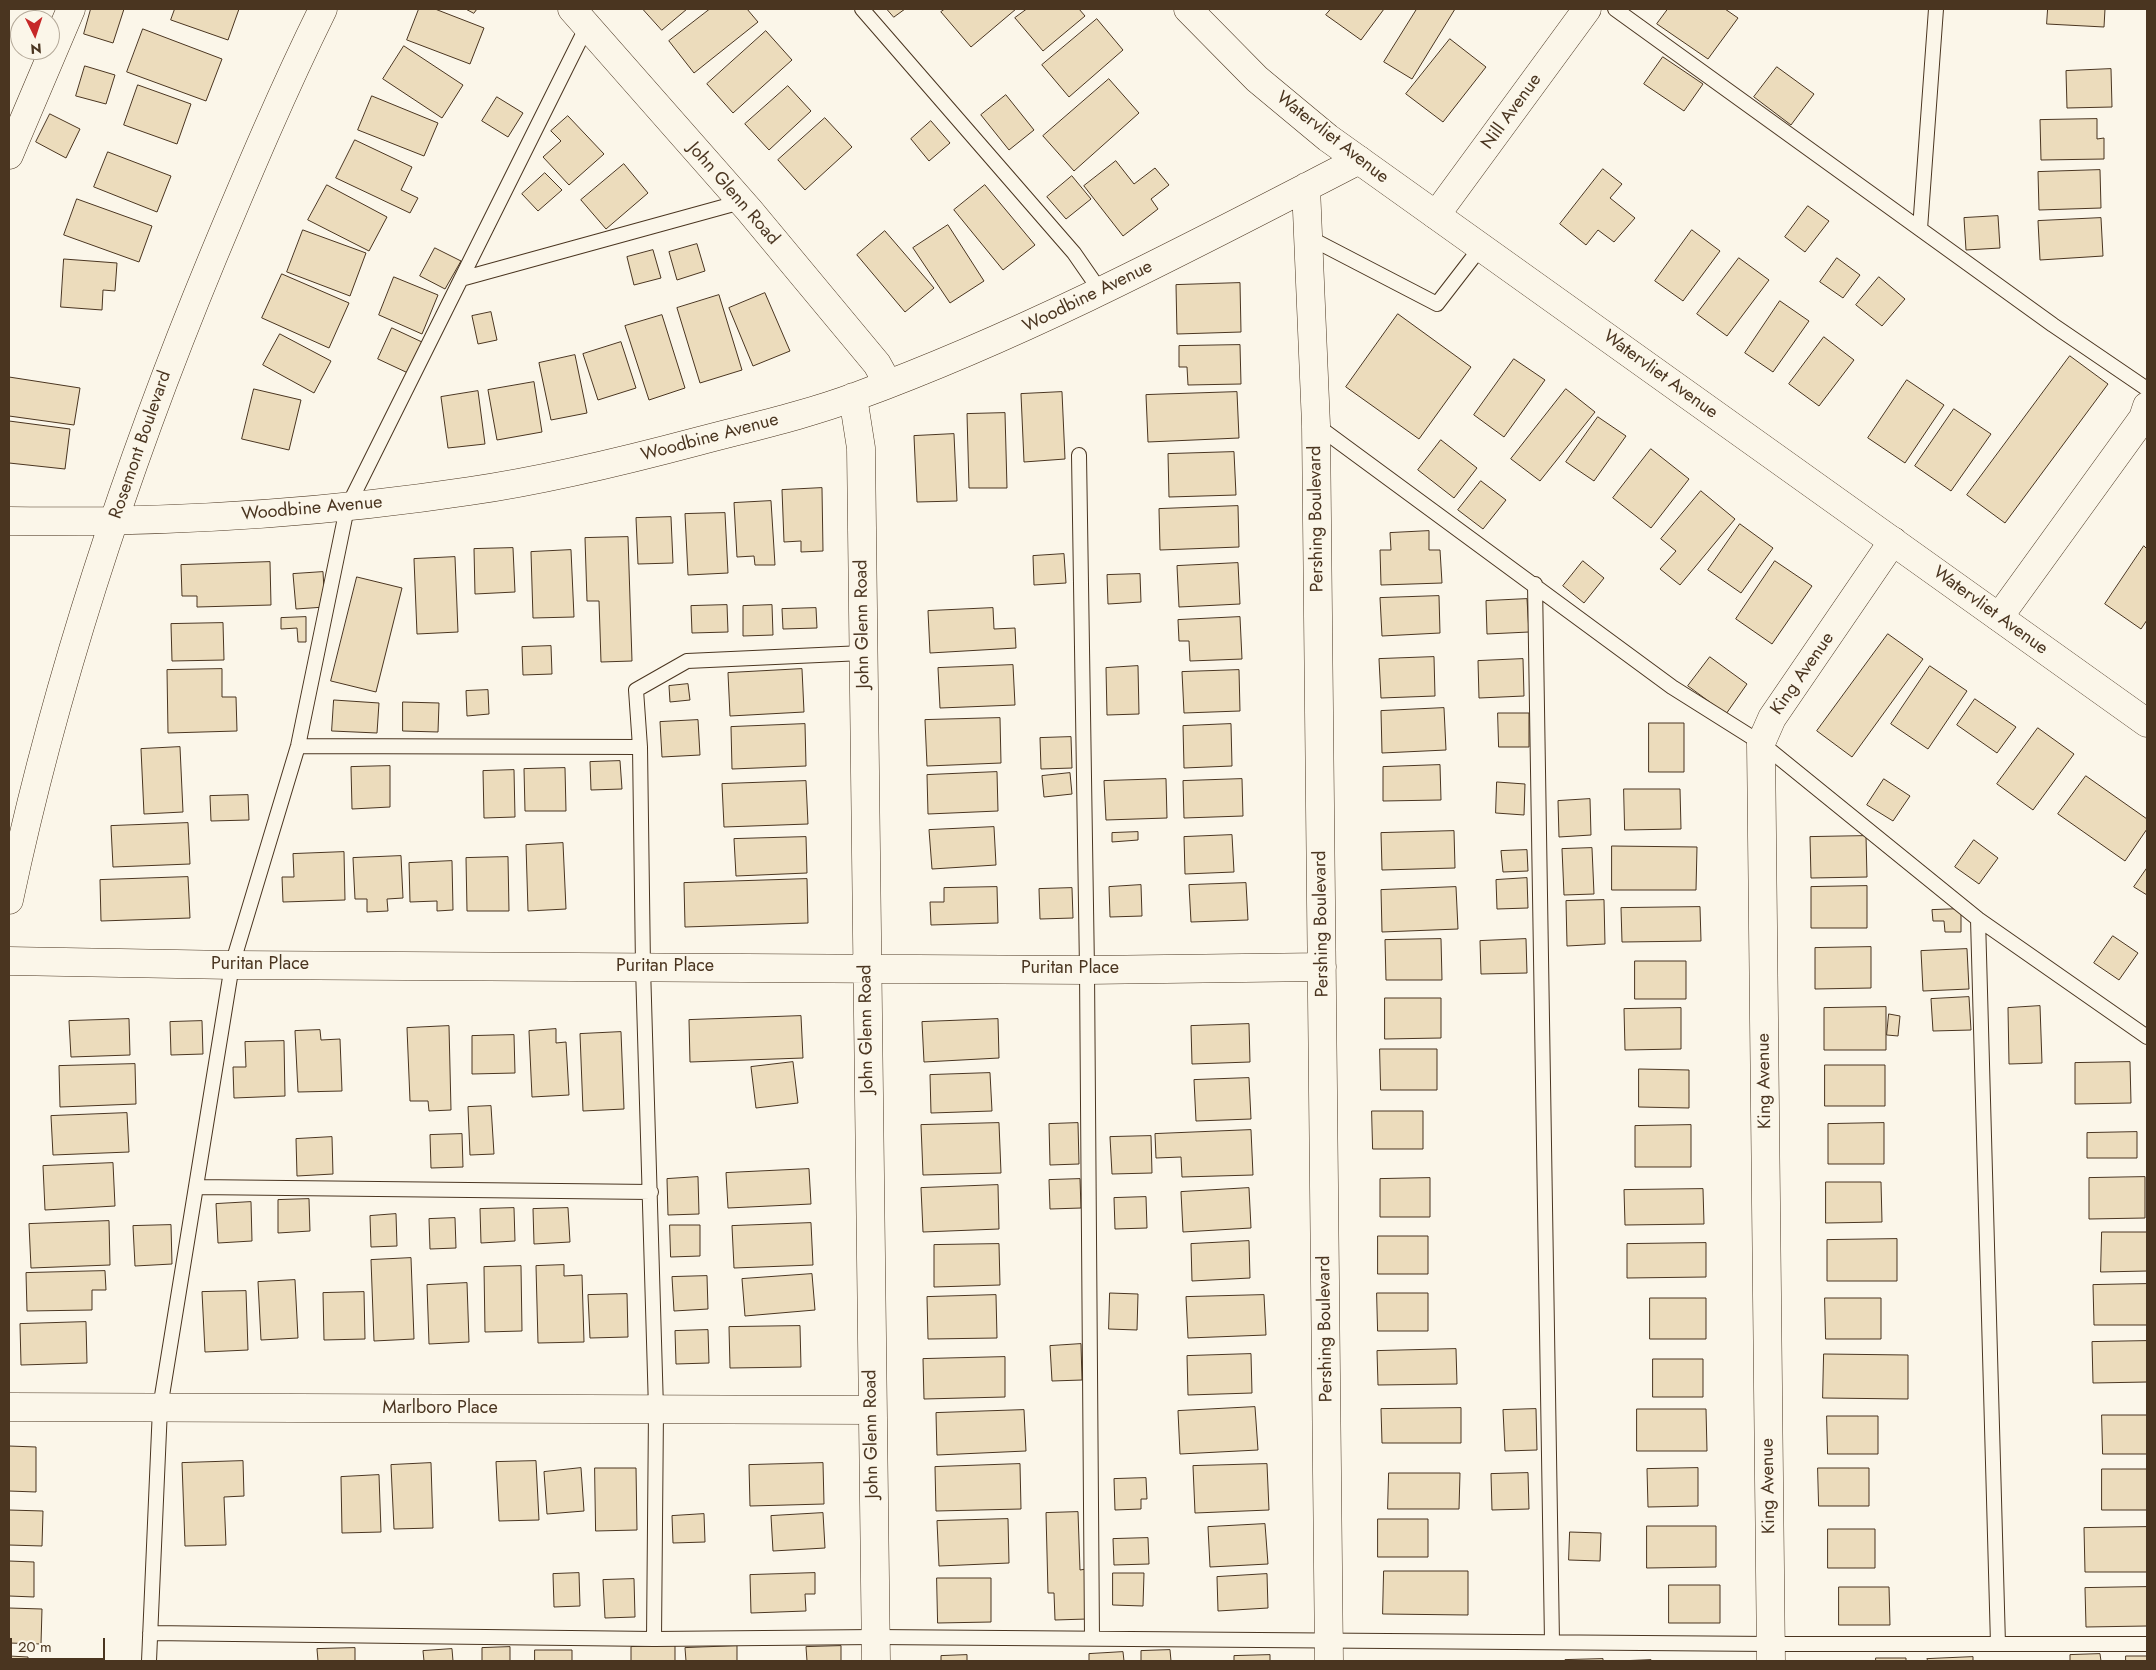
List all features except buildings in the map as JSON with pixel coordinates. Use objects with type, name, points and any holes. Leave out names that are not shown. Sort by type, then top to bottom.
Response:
[{"type":"street","points":[[9,155],[71,9]]},
{"type":"street","name":"Rosemont Boulevard","points":[[9,900],[32,793],[78,631],[114,520],[171,358],[260,144],[323,9]]},
{"type":"street","name":"Watervliet Avenue","points":[[1188,9],[1257,79],[1328,138],[2147,723]]},
{"type":"street","name":"Nill Avenue","points":[[1436,215],[1587,9]]},
{"type":"street","name":"John Glenn Road","points":[[580,17],[741,202],[877,364],[888,384]]},
{"type":"street","name":"Woodbine Avenue","points":[[9,521],[240,516],[347,508],[473,491],[608,465],[790,417],[888,384],[1012,334],[1101,292],[1359,160]]},
{"type":"street","name":"Pershing Boulevard","points":[[1306,187],[1316,425],[1329,1651]]},
{"type":"street","name":"John Glenn Road","points":[[853,397],[861,448],[875,1649]]},
{"type":"street","points":[[1999,617],[2143,418],[2147,406]]},
{"type":"street","name":"King Avenue","points":[[1771,1652],[1761,743],[1772,718],[1892,541]]},
{"type":"street","name":"Puritan Place","points":[[9,961],[232,965],[1087,970],[1322,967]]},
{"type":"street","name":"Marlboro Place","points":[[9,1408],[871,1410]]},
{"type":"lane","points":[[862,9],[1074,252],[1101,292]]},
{"type":"lane","points":[[1615,9],[1920,229],[2147,389]]},
{"type":"lane","points":[[1920,229],[1936,9]]},
{"type":"lane","points":[[149,1661],[160,1408],[232,965],[298,746],[347,508],[461,278],[580,17]]},
{"type":"lane","points":[[461,278],[741,202]]},
{"type":"lane","points":[[1308,237],[1437,304],[1481,247]]},
{"type":"lane","points":[[1316,425],[1535,584],[1672,687],[1761,743],[1978,919],[2147,1037]]},
{"type":"lane","points":[[1079,454],[1087,970],[1092,1638]]},
{"type":"lane","points":[[1535,584],[1552,1642]]},
{"type":"lane","points":[[654,1640],[656,1409],[643,967],[640,747],[636,690],[687,661],[863,653]]},
{"type":"lane","points":[[298,746],[640,747]]},
{"type":"lane","points":[[1978,919],[1998,1644]]},
{"type":"lane","points":[[196,1187],[650,1192]]},
{"type":"lane","points":[[150,1632],[654,1640],[875,1649],[1092,1638],[1329,1651],[1552,1642],[1771,1652],[1998,1644],[2147,1644]]}]
